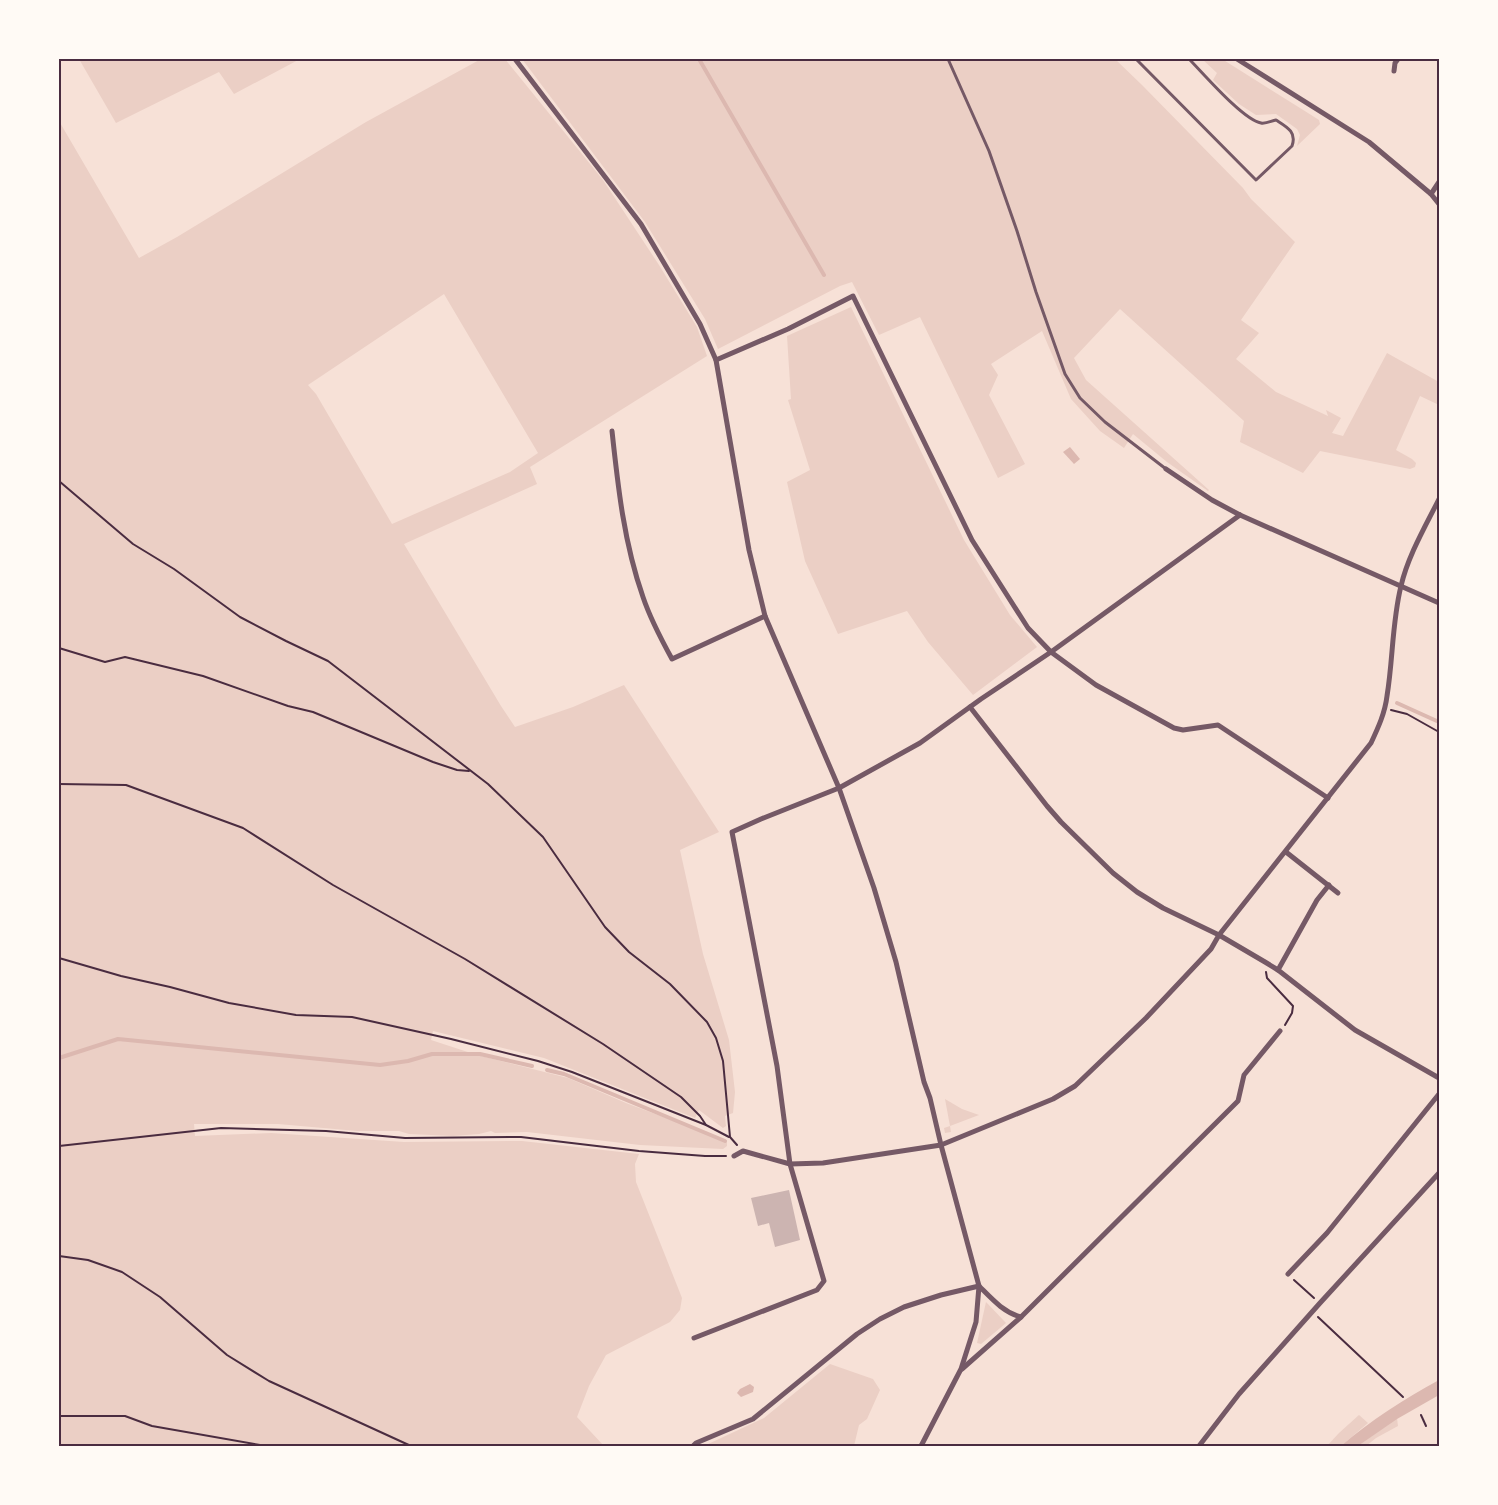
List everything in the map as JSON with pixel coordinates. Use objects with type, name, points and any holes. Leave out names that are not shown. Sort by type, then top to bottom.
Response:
[{"type":"street","points":[[515,59],[641,224],[700,324],[716,360],[749,550],[765,616],[839,788],[874,888],[896,962],[924,1082],[930,1098],[979,1286],[976,1322],[961,1369],[921,1446]]},
{"type":"street","points":[[1237,59],[1369,142],[1432,194],[1439,204]]},
{"type":"street","points":[[1394,71],[1395,63],[1398,59]]},
{"type":"street","points":[[1432,194],[1439,182]]},
{"type":"street","points":[[716,360],[788,329],[853,296],[972,540],[1028,628],[1051,652],[1096,685],[1174,728],[1183,730],[1218,725],[1328,798]]},
{"type":"street","points":[[612,431],[623,518],[637,580],[655,626],[672,659],[765,616]]},
{"type":"street","points":[[1166,469],[1212,500],[1240,515],[1439,603]]},
{"type":"street","points":[[734,1156],[743,1151],[790,1164],[822,1163],[941,1145],[1053,1099],[1075,1086],[1094,1069],[1211,949],[1219,935],[1371,743],[1379,727],[1387,697],[1393,636],[1401,587],[1410,560],[1439,499]]},
{"type":"street","points":[[694,1338],[817,1290],[824,1281],[790,1164],[777,1066],[732,832],[839,788],[920,743],[1051,652],[1240,515]]},
{"type":"street","points":[[970,707],[1047,806],[1114,873],[1137,892],[1163,908],[1219,935],[1278,970],[1355,1030],[1439,1078]]},
{"type":"street","points":[[1286,852],[1338,893]]},
{"type":"street","points":[[1278,970],[1317,900],[1329,885]]},
{"type":"street","points":[[961,1369],[1021,1317],[1238,1101],[1244,1076],[1280,1031]]},
{"type":"street","points":[[1288,1274],[1327,1233],[1439,1094]]},
{"type":"street","points":[[1199,1446],[1239,1394],[1439,1173]]},
{"type":"street","points":[[979,1286],[998,1306],[1010,1314],[1021,1317]]},
{"type":"street","points":[[693,1446],[753,1419],[857,1334],[880,1320],[913,1304],[979,1286]]},
{"type":"lane","points":[[948,59],[988,152],[1018,232],[1036,292],[1065,374],[1080,398],[1105,422],[1166,469]]},
{"type":"lane","points":[[1136,59],[1256,180],[1292,146],[1295,139],[1292,132],[1276,120],[1260,123],[1243,113],[1189,59]]},
{"type":"path","points":[[59,481],[133,544],[174,569],[240,617],[328,661],[488,784],[543,837],[605,927],[629,952],[670,984],[707,1022],[716,1038],[723,1061],[730,1137],[706,1125],[572,1072],[538,1061],[451,1039],[352,1018],[296,1015],[229,1003],[121,976],[59,958]]},
{"type":"path","points":[[59,648],[105,662],[125,657],[203,676],[288,706],[313,712],[433,762],[457,770],[472,771]]},
{"type":"path","points":[[1384,708],[1407,714],[1439,732]]},
{"type":"path","points":[[59,784],[126,785],[243,828],[333,885],[465,959],[603,1044],[680,1097],[700,1116],[706,1125]]},
{"type":"path","points":[[1265,962],[1267,978],[1293,1006],[1292,1013],[1280,1031]]},
{"type":"path","points":[[59,1146],[221,1128],[326,1132],[405,1138],[521,1137],[639,1151],[704,1156],[734,1156]]},
{"type":"path","points":[[59,1256],[88,1260],[122,1272],[160,1296],[227,1355],[269,1381],[411,1446]]},
{"type":"path","points":[[1288,1274],[1320,1303]]},
{"type":"path","points":[[1312,1312],[1403,1398]]},
{"type":"path","points":[[1421,1415],[1426,1426]]},
{"type":"path","points":[[59,1416],[126,1416],[152,1426],[266,1446]]},
{"type":"shaded area","points":[[79,59],[300,59],[234,94],[219,72],[116,123]]},
{"type":"shaded area","points":[[481,59],[505,59],[603,180],[697,327],[707,356],[530,467],[537,484],[404,544],[515,727],[573,707],[624,685],[719,832],[680,850],[703,954],[729,1040],[735,1092],[733,1113],[725,1116],[726,1126],[723,1128],[699,1110],[695,1118],[544,1058],[433,1031],[431,1040],[477,1055],[568,1078],[626,1103],[727,1141],[727,1146],[723,1149],[640,1145],[527,1132],[495,1133],[491,1131],[453,1136],[409,1134],[399,1131],[357,1131],[278,1124],[194,1124],[195,1136],[271,1133],[404,1142],[522,1141],[639,1154],[635,1164],[636,1182],[682,1298],[680,1310],[670,1322],[606,1355],[589,1386],[577,1417],[604,1446],[59,1446],[59,121],[139,258],[177,237],[366,122]],"holes":[[[444,294],[538,453],[510,472],[392,524],[316,394],[308,385]]]},
{"type":"shaded area","points":[[522,59],[1115,59],[1295,242],[1241,320],[1259,333],[1236,359],[1276,392],[1328,416],[1326,410],[1341,418],[1332,433],[1343,436],[1387,353],[1439,382],[1439,405],[1420,396],[1396,450],[1412,459],[1416,463],[1415,467],[1410,469],[1320,451],[1303,473],[1240,442],[1244,421],[1120,309],[1074,358],[1086,380],[1209,490],[1167,462],[1133,434],[1124,448],[1100,431],[1071,399],[1042,331],[991,364],[998,375],[989,395],[1025,464],[998,478],[920,317],[879,335],[852,282],[840,286],[718,349],[705,319],[645,222]]},
{"type":"shaded area","points":[[1202,59],[1222,59],[1319,120],[1320,124],[1297,146],[1300,135],[1297,129],[1276,114],[1256,115],[1239,104],[1213,80],[1217,73]]},
{"type":"shaded area","points":[[851,307],[964,540],[1010,615],[1037,647],[973,695],[928,642],[907,611],[838,634],[805,561],[787,482],[810,470],[788,400],[791,399],[787,336]]},
{"type":"shaded area","points":[[1070,447],[1080,459],[1074,464],[1063,452]]},
{"type":"shaded area","points":[[945,1099],[962,1109],[979,1115],[950,1126]]},
{"type":"shaded area","points":[[950,1126],[951,1132],[945,1133],[944,1128]]},
{"type":"shaded area","points":[[986,1302],[1006,1323],[981,1344],[977,1343]]},
{"type":"shaded area","points":[[830,1364],[873,1379],[880,1390],[867,1419],[859,1425],[854,1446],[706,1445],[764,1418]]},
{"type":"shaded area","points":[[1439,1380],[1439,1395],[1397,1419],[1358,1446],[1341,1446],[1388,1410]]},
{"type":"shaded area","points":[[750,1384],[754,1387],[753,1392],[741,1397],[737,1393],[740,1389]]},
{"type":"shaded area","points":[[1359,1415],[1368,1423],[1341,1446],[1327,1446],[1339,1433]]},
{"type":"shaded area","points":[[1397,1418],[1398,1426],[1366,1446],[1358,1446]]},
{"type":"building","points":[[789,1190],[800,1240],[775,1247],[769,1223],[758,1226],[751,1198]]},
{"type":"waterway","points":[[699,59],[824,275]]},
{"type":"waterway","points":[[1397,703],[1439,722]]},
{"type":"waterway","points":[[59,1058],[118,1039],[380,1065],[408,1061],[432,1054],[480,1054],[532,1066]]},
{"type":"waterway","points":[[547,1070],[564,1074],[725,1141]]}]
